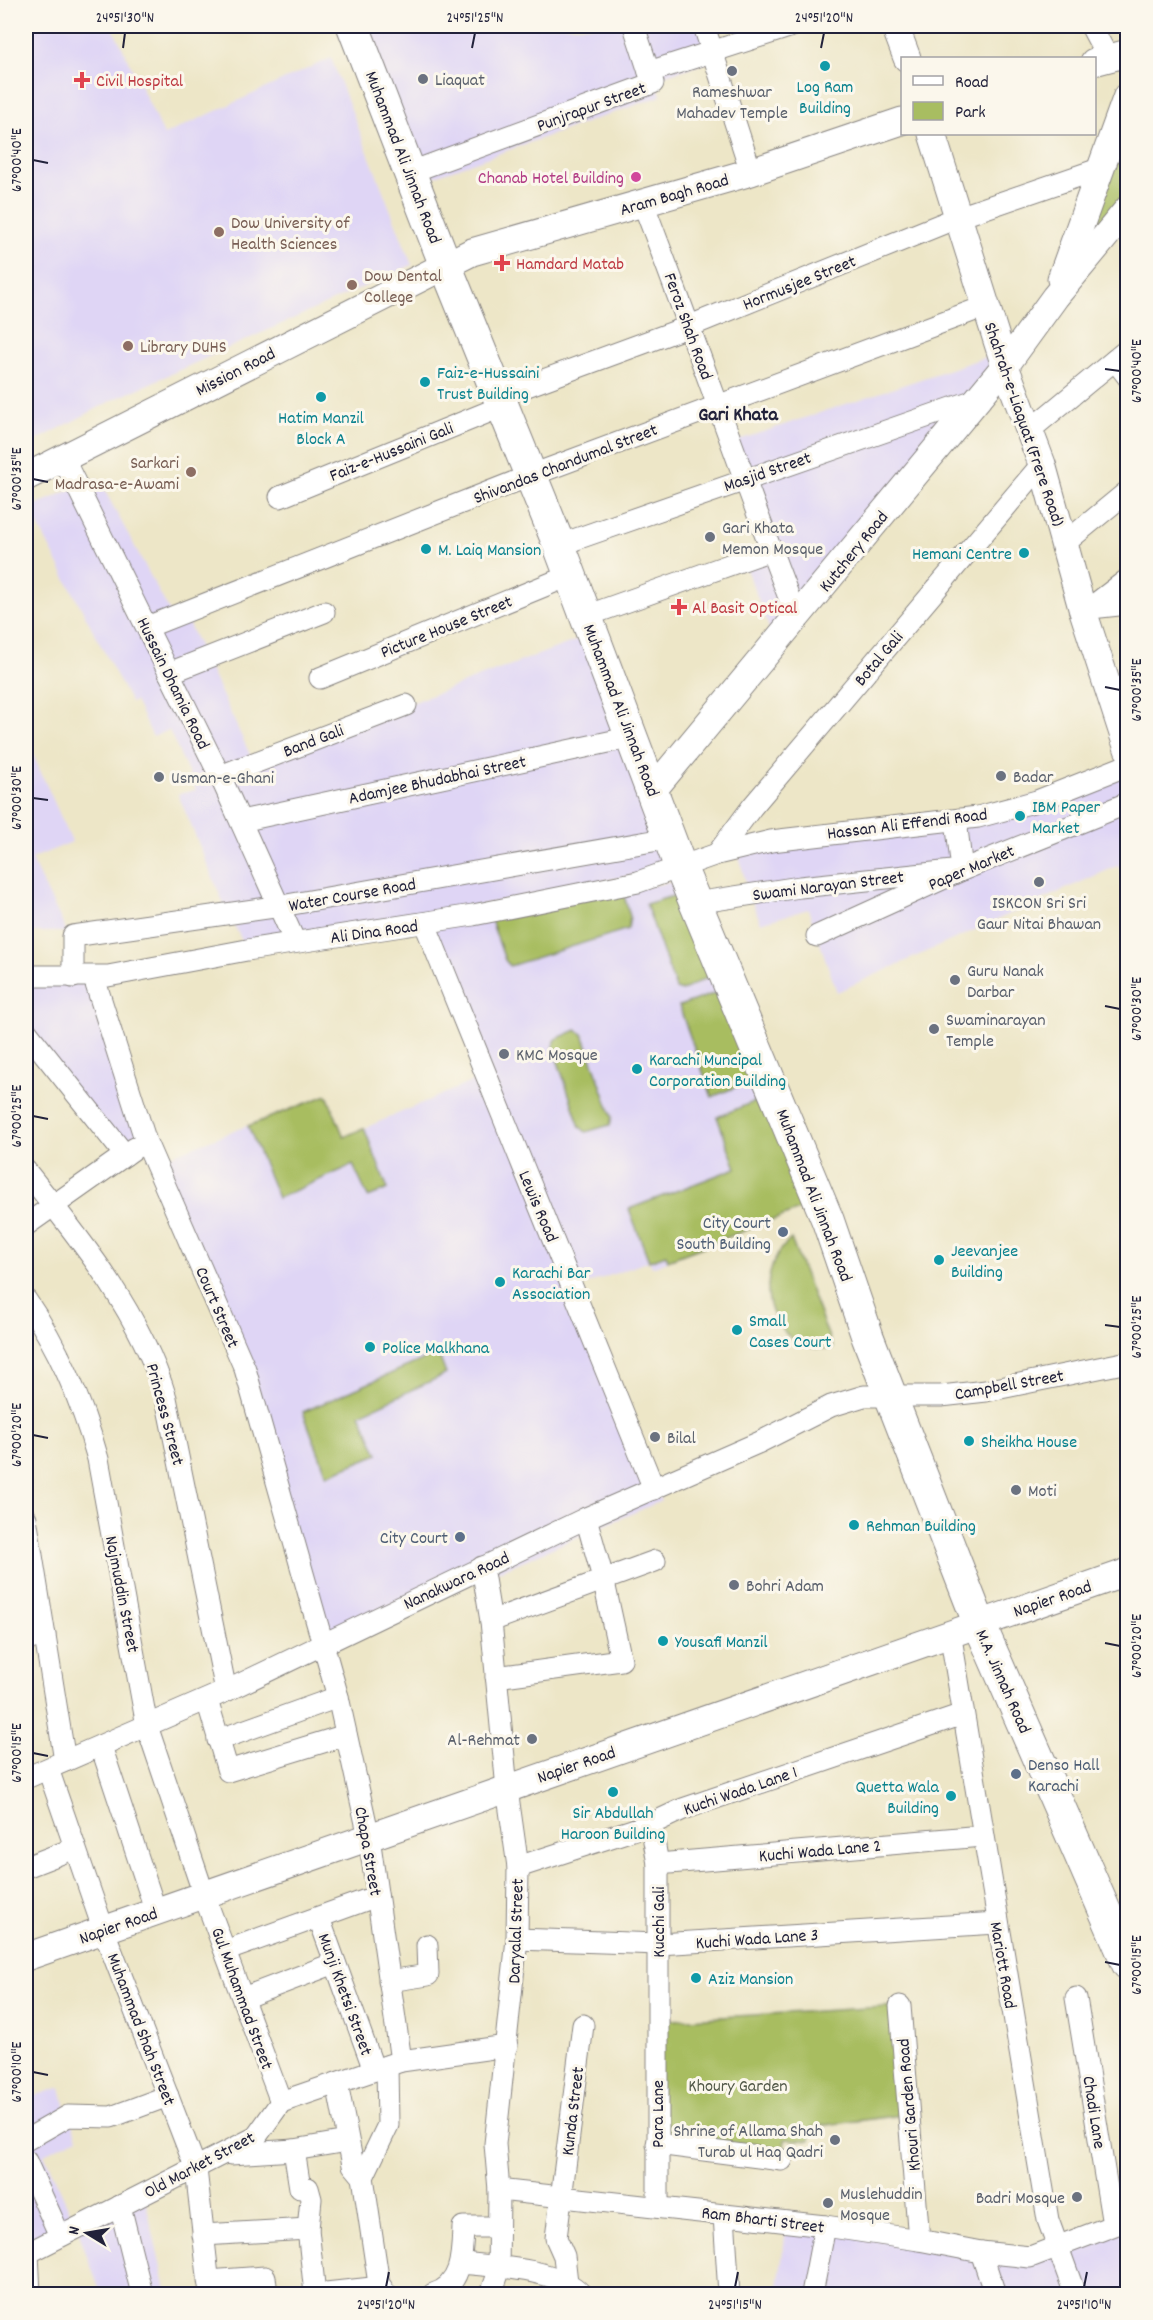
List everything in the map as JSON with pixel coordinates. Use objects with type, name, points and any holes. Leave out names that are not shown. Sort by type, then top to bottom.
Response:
[{"type":"highway","name":"Muhammad Ali Jinnah Road","points":[[353,26],[445,264],[560,544],[695,903],[828,1221],[890,1395]]},
{"type":"highway","name":"M.A. Jinnah Road","points":[[890,1395],[979,1623],[1128,1964]]},
{"type":"main road","points":[[895,26],[907,57]]},
{"type":"main road","points":[[1055,297],[1127,95]]},
{"type":"main road","name":"Aram Bagh Road","points":[[445,264],[472,252],[751,172],[901,122]]},
{"type":"main road","name":"Shahrah-e-Liaquat (Frere Road)","points":[[933,135],[1005,366],[1042,464],[1128,749]]},
{"type":"main road","points":[[1055,297],[1128,209]]},
{"type":"main road","name":"Mission Road","points":[[26,477],[445,264]]},
{"type":"main road","name":"Kutchery Road","points":[[653,790],[1005,366],[1055,297]]},
{"type":"main road","name":"Napier Road","points":[[26,1957],[950,1632],[1128,1572]]},
{"type":"street","points":[[634,26],[649,72]]},
{"type":"street","points":[[704,26],[751,172]]},
{"type":"street","name":"Punjrapur Street","points":[[411,172],[653,83],[649,72],[792,26]]},
{"type":"street","points":[[1091,26],[1110,58]]},
{"type":"street","name":"Hormusjee Street","points":[[501,401],[959,217],[1099,169]]},
{"type":"street","name":"Feroz Shah Road","points":[[643,203],[797,618]]},
{"type":"street","name":"Shivandas Chandumal Street","points":[[147,627],[532,475],[986,306]]},
{"type":"street","points":[[1030,430],[1123,362]]},
{"type":"street","name":"Masjid Street","points":[[560,544],[975,400]]},
{"type":"street","name":"Faiz-e-Hussaini Gali","points":[[280,497],[501,401]]},
{"type":"street","name":"Hussain Dhamia Road","points":[[63,458],[220,776],[281,906],[295,942]]},
{"type":"street","name":"Botal Gali","points":[[717,854],[752,807],[1042,464]]},
{"type":"street","points":[[1065,543],[1128,491]]},
{"type":"street","points":[[586,616],[771,550]]},
{"type":"street","name":"Picture House Street","points":[[320,678],[571,575]]},
{"type":"street","points":[[1086,608],[1128,579]]},
{"type":"street","points":[[1086,608],[1128,604]]},
{"type":"street","points":[[169,673],[324,612]]},
{"type":"street","name":"Band Gali","points":[[220,776],[406,705]]},
{"type":"street","name":"Adamjee Bhudabhai Street","points":[[241,821],[632,737]]},
{"type":"street","name":"Hassan Ali Effendi Road","points":[[717,854],[771,841],[956,820],[1036,801],[1128,765]]},
{"type":"street","name":"Paper Market","points":[[817,936],[962,870],[1128,803]]},
{"type":"street","points":[[956,820],[962,870]]},
{"type":"street","name":"Ali Dina Road","points":[[26,976],[94,978],[295,942],[425,924],[638,882],[675,852],[717,854]]},
{"type":"street","name":"Water Course Road","points":[[73,978],[73,936],[675,852]]},
{"type":"street","name":"Swami Narayan Street","points":[[695,903],[800,887],[962,870]]},
{"type":"street","name":"Lewis Road","points":[[425,924],[654,1489]]},
{"type":"street","name":"Court Street","points":[[94,978],[146,1142],[245,1369],[322,1643]]},
{"type":"street","points":[[26,1031],[125,1155]]},
{"type":"street","points":[[26,1225],[146,1142]]},
{"type":"street","name":"Princess Street","points":[[26,1171],[54,1206],[119,1298],[156,1367],[166,1398],[226,1691]]},
{"type":"street","name":"Najmuddin Street","points":[[26,1300],[51,1339],[86,1418],[98,1459],[147,1726],[204,1895]]},
{"type":"street","name":"Campbell Street","points":[[890,1395],[941,1396],[986,1391],[1128,1362]]},
{"type":"street","name":"Nanakwara Road","points":[[26,1778],[207,1700],[586,1518],[760,1442],[831,1406],[864,1396],[890,1395]]},
{"type":"street","name":"Muhammad Shah Street","points":[[26,1518],[35,1638],[56,1765],[75,1848],[196,2169],[209,2288]]},
{"type":"street","points":[[496,1677],[621,1660],[603,1578],[586,1518]]},
{"type":"street","points":[[491,1621],[603,1578],[655,1561]]},
{"type":"street","name":"Daryalal Street","points":[[482,1567],[491,1621],[507,1789],[518,1867],[517,1939],[495,2144],[499,2190],[498,2266],[491,2295]]},
{"type":"street","name":"Mariott Road","points":[[950,1632],[982,1836],[1048,2220],[1075,2295]]},
{"type":"street","name":"Chapa Street","points":[[322,1643],[338,1697],[369,1837],[389,1981],[387,2066]]},
{"type":"street","points":[[218,1740],[338,1697]]},
{"type":"street","points":[[207,1700],[228,1771],[346,1735]]},
{"type":"street","name":"Kuchi Wada Lane 1","points":[[518,1867],[651,1824],[683,1809],[963,1714]]},
{"type":"street","points":[[101,1746],[156,1912]]},
{"type":"street","name":"Kucchi Gali","points":[[651,1824],[658,1864],[657,2021]]},
{"type":"street","name":"Kuchi Wada Lane 2","points":[[658,1864],[982,1836]]},
{"type":"street","points":[[26,1867],[75,1848]]},
{"type":"street","name":"Gul Muhammad Street","points":[[204,1895],[281,2102]]},
{"type":"street","points":[[225,1951],[377,1896]]},
{"type":"street","name":"Munji Khetsi Street","points":[[319,1917],[335,1963],[387,2066]]},
{"type":"street","name":"Kuchi Wada Lane 3","points":[[517,1939],[659,1944],[997,1923]]},
{"type":"street","points":[[389,1981],[428,1975],[427,1945]]},
{"type":"street","points":[[243,1998],[335,1963]]},
{"type":"street","name":"Chadi Lane","points":[[1076,1998],[1124,2223]]},
{"type":"street","name":"Khouri Garden Road","points":[[900,2006],[920,2240]]},
{"type":"street","name":"Para Lane","points":[[657,2021],[658,2207]]},
{"type":"street","name":"Kunda Street","points":[[574,2288],[556,2238],[584,2025]]},
{"type":"street","points":[[281,2102],[387,2066],[507,2046]]},
{"type":"street","points":[[363,2177],[388,2125],[387,2066]]},
{"type":"street","points":[[294,2150],[300,2188],[308,2188],[311,2199],[308,2229],[316,2295],[383,2291],[363,2177],[353,2165],[337,2083]]},
{"type":"street","points":[[26,2140],[68,2116],[111,2117],[168,2096]]},
{"type":"street","name":"Old Market Street","points":[[27,2253],[256,2137],[281,2102]]},
{"type":"street","points":[[224,2154],[294,2150],[347,2140]]},
{"type":"street","points":[[657,2144],[782,2160]]},
{"type":"street","points":[[26,2161],[60,2236]]},
{"type":"street","name":"Ram Bharti Street","points":[[499,2190],[825,2226],[1030,2258],[1124,2223]]},
{"type":"street","points":[[120,2206],[142,2295]]},
{"type":"street","points":[[724,2215],[729,2295]]},
{"type":"street","points":[[812,2295],[825,2226]]},
{"type":"street","points":[[433,2295],[450,2285],[461,2263],[463,2227],[498,2228]]},
{"type":"street","points":[[203,2235],[308,2229]]},
{"type":"street","points":[[981,2252],[995,2295]]},
{"type":"street","points":[[27,2253],[30,2295]]},
{"type":"street","points":[[461,2263],[498,2266],[574,2288]]},
{"type":"street","points":[[209,2288],[265,2277],[267,2295]]},
{"type":"shaded area","name":"Dow University of Health Sciences","points":[[26,26],[112,26],[164,135],[331,58],[412,265],[113,400],[26,446]]},
{"type":"shaded area","points":[[354,26],[704,26],[716,60],[656,78],[661,96],[416,183]]},
{"type":"shaded area","points":[[1001,352],[775,644],[743,559],[770,550],[730,443]]},
{"type":"shaded area","points":[[98,478],[172,616],[183,612],[254,763],[593,634],[680,866],[247,950],[227,912],[178,794],[196,790],[169,730],[153,737],[135,701],[131,703],[29,508]]},
{"type":"shaded area","points":[[26,739],[72,842],[31,859],[67,932],[26,932]]},
{"type":"shaded area","points":[[1127,766],[1127,890],[1119,865],[837,992],[808,909],[761,923],[749,895],[737,848],[956,820]]},
{"type":"shaded area","points":[[686,880],[820,1202],[652,1267],[649,1261],[573,1289],[661,1501],[324,1647],[245,1369],[156,1161],[327,1095],[344,1137],[485,1076],[426,925]]},
{"type":"shaded area","points":[[26,976],[94,978],[146,1142],[125,1155],[26,1031]]},
{"type":"shaded area","points":[[61,2087],[66,2108],[78,2138],[44,2154],[77,2227],[144,2194],[167,2294],[101,2294],[77,2228],[38,2248],[26,2226],[26,2091],[28,2098]]},
{"type":"shaded area","points":[[1127,2220],[1127,2294],[777,2294],[787,2222],[1030,2257]]},
{"type":"green space","points":[[1127,112],[1127,199],[1076,272]]},
{"type":"green space","points":[[690,891],[723,969],[682,991],[676,989],[646,904]]},
{"type":"green space","points":[[623,892],[630,916],[628,929],[510,966],[505,960],[489,914]]},
{"type":"green space","points":[[730,988],[767,1074],[712,1097],[679,1006]]},
{"type":"green space","points":[[576,1030],[583,1034],[612,1117],[610,1125],[586,1132],[580,1127],[553,1047],[556,1039]]},
{"type":"green space","points":[[775,1093],[820,1202],[668,1260],[666,1255],[649,1261],[629,1209],[736,1168],[717,1117]]},
{"type":"green space","points":[[327,1095],[344,1137],[364,1128],[388,1189],[368,1197],[353,1165],[278,1198],[248,1126]]},
{"type":"green space","points":[[791,1239],[833,1348],[812,1347],[794,1340],[781,1327],[772,1311],[768,1293],[770,1274],[777,1255]]},
{"type":"green space","points":[[438,1353],[446,1374],[360,1414],[378,1454],[327,1475],[303,1412]]},
{"type":"green space","name":"Khoury Garden","points":[[900,2006],[909,2114],[812,2127],[810,2141],[785,2139],[782,2160],[657,2144],[657,2021]]},
{"type":"place","name":"Log Ram Building","points":[[825,66]]},
{"type":"place","name":"Rameshwar Mahadev Temple","points":[[732,71]]},
{"type":"place","name":"Liaquat","points":[[423,79]]},
{"type":"place","name":"Civil Hospital","points":[[82,80]]},
{"type":"place","name":"Chanab Hotel Building","points":[[636,177]]},
{"type":"place","name":"Dow University of Health Sciences","points":[[219,232]]},
{"type":"place","name":"Hamdard Matab","points":[[502,263]]},
{"type":"place","name":"Dow Dental College","points":[[352,285]]},
{"type":"place","name":"Library DUHS","points":[[128,346]]},
{"type":"place","name":"Faiz-e-Hussaini Trust Building","points":[[425,382]]},
{"type":"place","name":"Hatim Manzil Block A","points":[[321,397]]},
{"type":"place","name":"Sarkari Madrasa-e-Awami","points":[[191,472]]},
{"type":"place","name":"Gari Khata Memon Mosque","points":[[710,537]]},
{"type":"place","name":"M. Laiq Mansion","points":[[426,549]]},
{"type":"place","name":"Hemani Centre","points":[[1024,553]]},
{"type":"place","name":"Al Basit Optical","points":[[679,607]]},
{"type":"place","name":"Badar","points":[[1001,776]]},
{"type":"place","name":"Usman-e-Ghani","points":[[159,777]]},
{"type":"place","name":"IBM Paper Market","points":[[1020,816]]},
{"type":"place","name":"ISKCON Sri Sri Gaur Nitai Bhawan","points":[[1039,882]]},
{"type":"place","name":"Guru Nanak Darbar","points":[[955,980]]},
{"type":"place","name":"Swaminarayan Temple","points":[[934,1029]]},
{"type":"place","name":"KMC Mosque","points":[[504,1054]]},
{"type":"place","name":"Karachi Muncipal Corporation Building","points":[[637,1069]]},
{"type":"place","name":"City Court South Building","points":[[783,1232]]},
{"type":"place","name":"Jeevanjee Building","points":[[939,1260]]},
{"type":"place","name":"Karachi Bar Association","points":[[500,1282]]},
{"type":"place","name":"Small Cases Court","points":[[737,1330]]},
{"type":"place","name":"Police Malkhana","points":[[370,1347]]},
{"type":"place","name":"Bilal","points":[[655,1437]]},
{"type":"place","name":"Sheikha House","points":[[969,1441]]},
{"type":"place","name":"Moti","points":[[1016,1490]]},
{"type":"place","name":"Rehman Building","points":[[854,1525]]},
{"type":"place","name":"City Court","points":[[460,1537]]},
{"type":"place","name":"Bohri Adam","points":[[734,1585]]},
{"type":"place","name":"Yousafi Manzil","points":[[663,1641]]},
{"type":"place","name":"Al-Rehmat","points":[[532,1739]]},
{"type":"place","name":"Denso Hall Karachi","points":[[1016,1774]]},
{"type":"place","name":"Sir Abdullah Haroon Building","points":[[613,1792]]},
{"type":"place","name":"Quetta Wala Building","points":[[951,1796]]},
{"type":"place","name":"Aziz Mansion","points":[[696,1978]]},
{"type":"place","name":"Shrine of Allama Shah Turab ul Haq Qadri","points":[[835,2140]]},
{"type":"place","name":"Badri Mosque","points":[[1077,2197]]},
{"type":"place","name":"Muslehuddin Mosque","points":[[828,2203]]},
{"type":"district","name":"Gari Khata","points":[[738,413]]}]
